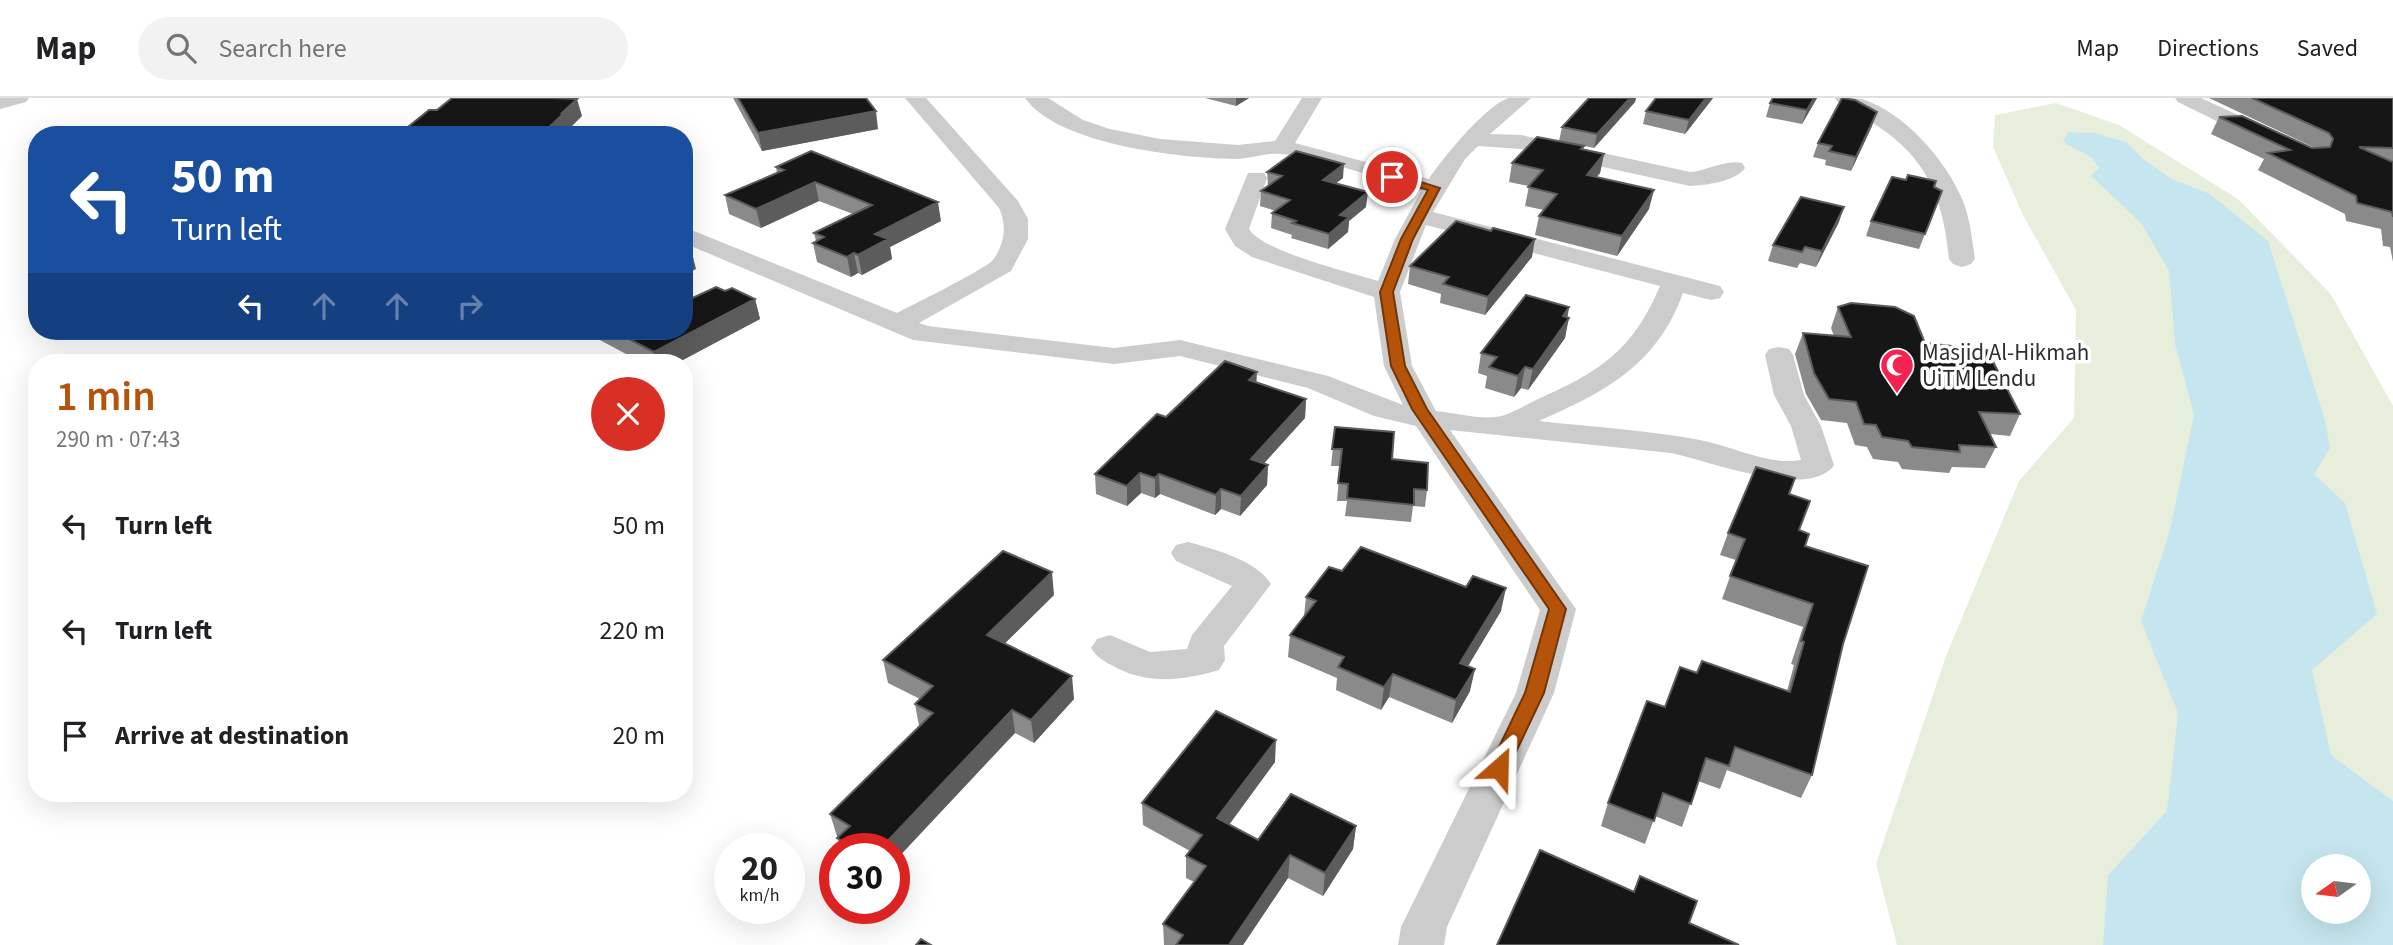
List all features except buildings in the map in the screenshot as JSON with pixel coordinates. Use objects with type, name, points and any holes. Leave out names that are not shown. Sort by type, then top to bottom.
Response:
[{"type":"street","points":[[0,103],[19,98]]},
{"type":"street","points":[[897,324],[1002,266],[1016,239],[1016,219],[1010,206],[915,98]]},
{"type":"street","points":[[1035,98],[1071,121],[1152,145],[1201,152],[1242,152],[1282,147],[1434,188]]},
{"type":"street","points":[[1282,147],[1311,98]]},
{"type":"street","points":[[1421,945],[1424,927],[1535,693],[1558,609],[1427,419],[1398,366],[1387,292],[1419,216],[1456,155],[1521,98]]},
{"type":"street","points":[[1845,98],[1884,118],[1916,144],[1947,190],[1960,226],[1962,259]]},
{"type":"street","points":[[2185,98],[2285,145]]},
{"type":"street","points":[[1473,139],[1521,142],[1690,179],[1706,178],[1734,168]]},
{"type":"street","points":[[1256,178],[1237,229],[1244,241],[1261,252],[1387,292]]},
{"type":"street","points":[[1419,216],[1711,292]]},
{"type":"street","points":[[693,238],[923,334],[1114,356],[1180,348],[1318,382],[1385,410],[1427,419],[1671,444],[1705,450],[1771,470],[1799,471],[1818,465],[1806,426],[1789,394],[1779,355]]},
{"type":"street","points":[[1503,426],[1576,394],[1635,353],[1655,327],[1674,283]]},
{"type":"street","points":[[1110,648],[1146,666],[1169,666],[1206,660],[1205,644],[1253,584],[1235,572],[1188,553]]},
{"type":"green space","points":[[2056,103],[2119,125],[2238,199],[2330,293],[2393,406],[2393,945],[1897,945],[1876,864],[1946,656],[2019,481],[2074,418],[2076,310],[2023,215],[1993,147],[1995,115]]},
{"type":"water","points":[[2068,132],[2095,133],[2126,142],[2143,159],[2172,179],[2210,194],[2268,241],[2325,420],[2330,448],[2314,474],[2345,503],[2377,614],[2312,670],[2331,755],[2393,801],[2393,945],[2103,945],[2108,875],[2167,811],[2178,713],[2141,621],[2170,530],[2194,415],[2175,344],[2169,271],[2141,223],[2091,176],[2099,168],[2091,157],[2063,142]]},
{"type":"place","name":"Masjid Al-Hikmah UiTM Lendu","points":[[1897,395]]},
{"type":"route","points":[[1392,177],[1434,188],[1407,239],[1387,292],[1398,366],[1420,409],[1558,609],[1535,693],[1499,768]]}]
